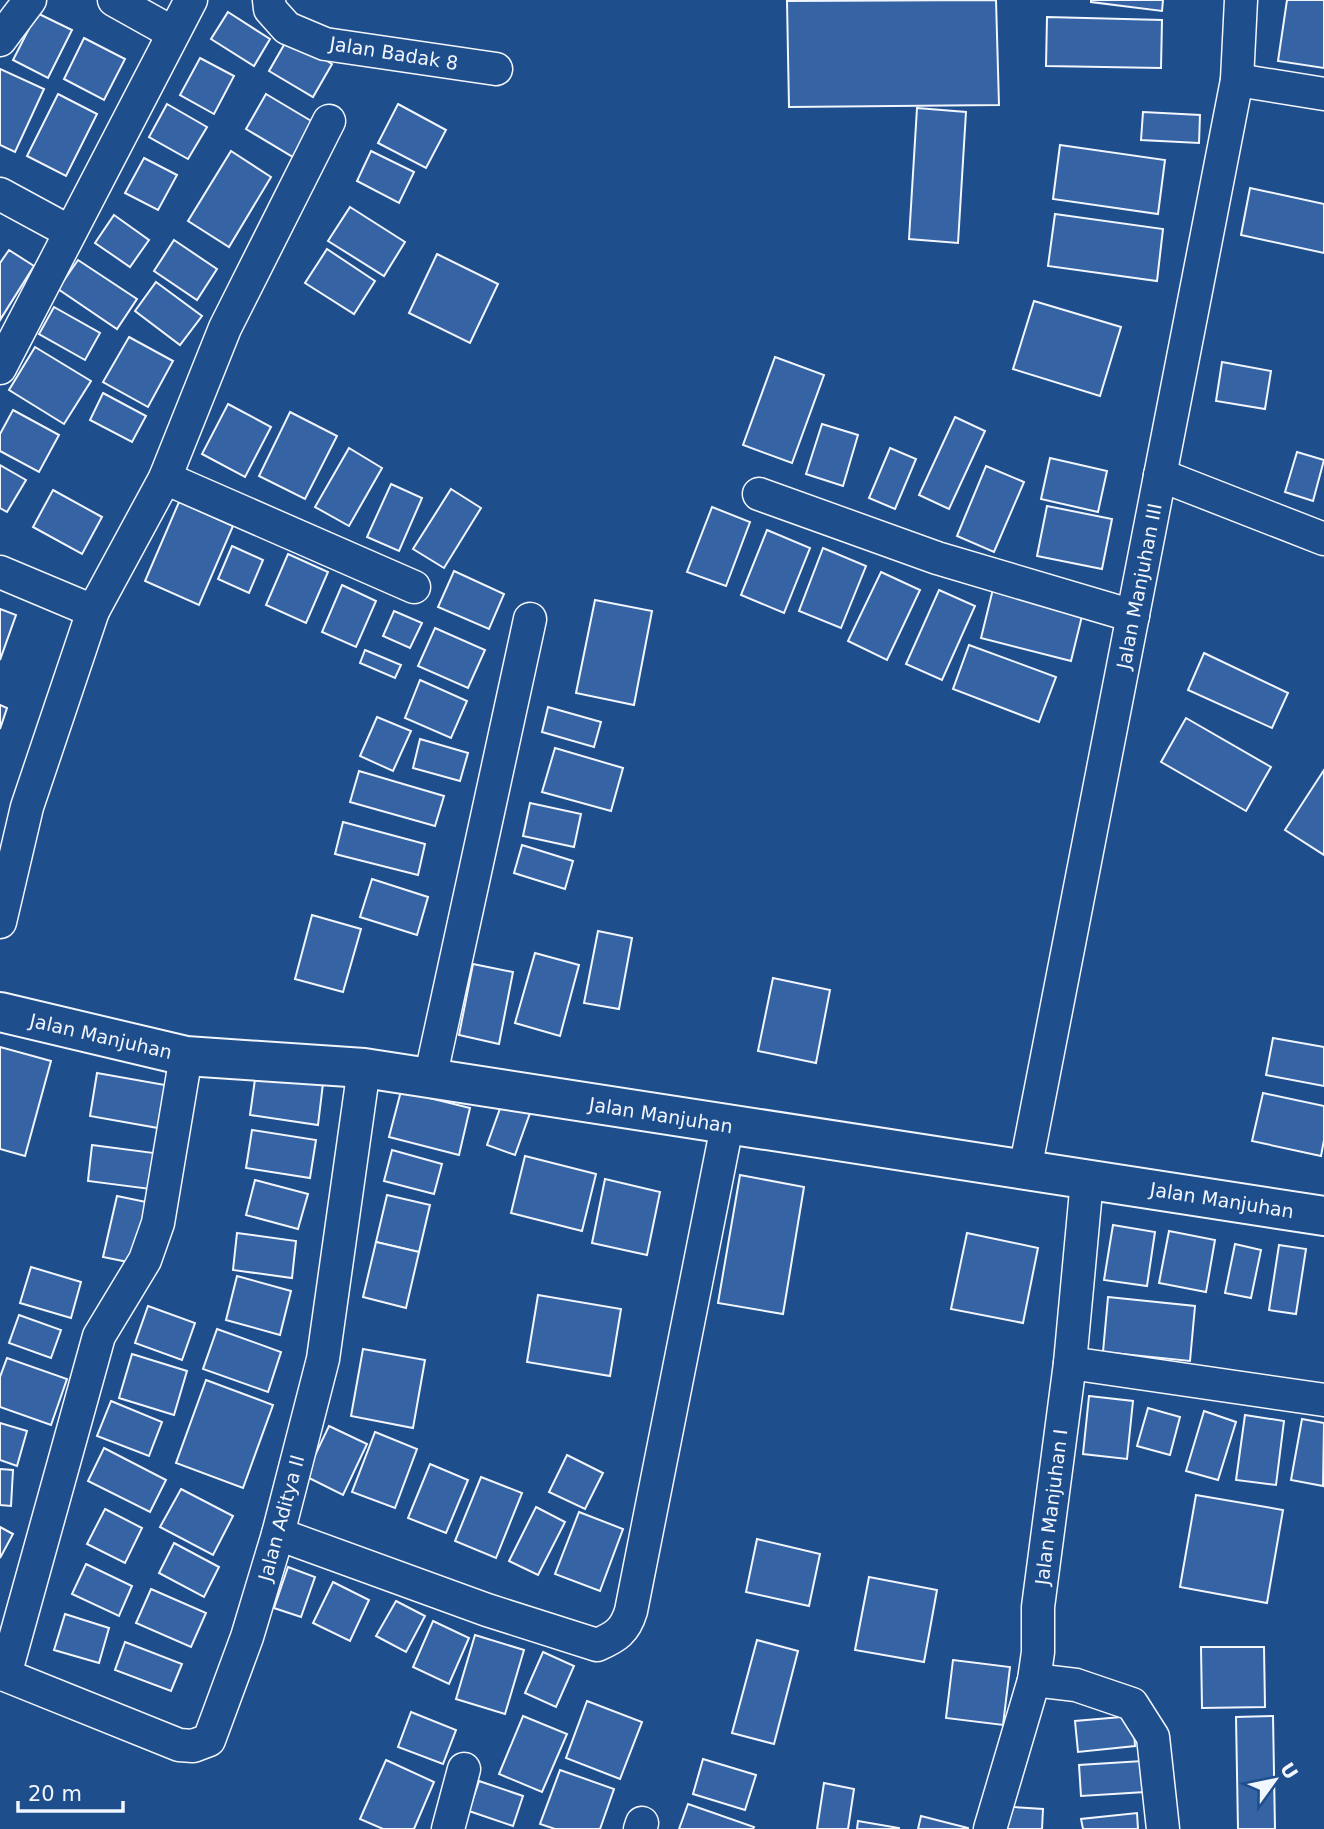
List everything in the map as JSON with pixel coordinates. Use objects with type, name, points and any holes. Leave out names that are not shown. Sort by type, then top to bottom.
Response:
[{"type":"street","points":[[1,35],[30,0]]},
{"type":"street","points":[[114,0],[173,33]]},
{"type":"street","points":[[2,360],[191,0]]},
{"type":"street","name":"Jalan Badak 8","points":[[269,0],[270,9],[287,28],[325,44],[496,69]]},
{"type":"street","name":"Jalan Manjuhan III","points":[[1025,1170],[1237,80],[1241,0]]},
{"type":"street","points":[[1237,80],[1324,94]]},
{"type":"street","points":[[0,922],[27,807],[93,611],[165,478],[225,328],[329,121]]},
{"type":"street","points":[[0,194],[70,232]]},
{"type":"street","points":[[1160,475],[1324,539]]},
{"type":"street","points":[[165,478],[414,587]]},
{"type":"street","points":[[759,494],[937,558],[1133,616]]},
{"type":"street","points":[[0,572],[93,611]]},
{"type":"street","points":[[430,1079],[530,619]]},
{"type":"street","name":"Jalan Manjuhan","points":[[0,1012],[186,1056],[364,1068],[1324,1216]]},
{"type":"street","points":[[3,1674],[99,1336],[145,1260],[158,1223],[186,1056]]},
{"type":"street","name":"Jalan Aditya II","points":[[3,1674],[179,1745],[193,1746],[209,1740],[247,1637],[278,1534],[323,1359],[364,1068]]},
{"type":"street","points":[[278,1534],[487,1610],[597,1646],[615,1637],[626,1627],[631,1611],[727,1126]]},
{"type":"street","name":"Jalan Manjuhan I","points":[[990,1829],[1034,1679],[1038,1652],[1038,1607],[1070,1363],[1087,1180]]},
{"type":"street","points":[[1070,1363],[1324,1400]]},
{"type":"street","points":[[1034,1679],[1076,1685],[1132,1704],[1153,1737],[1163,1829]]},
{"type":"street","points":[[448,1829],[464,1769]]},
{"type":"building","points":[[996,0],[999,105],[789,107],[787,1]]},
{"type":"building","points":[[1091,0],[1163,0],[1162,11]]},
{"type":"building","points":[[1287,0],[1324,0],[1324,68],[1278,61]]},
{"type":"building","points":[[228,12],[270,39],[254,66],[211,39]]},
{"type":"building","points":[[37,13],[72,30],[48,78],[13,60]]},
{"type":"building","points":[[1047,17],[1162,20],[1161,68],[1046,66]]},
{"type":"building","points":[[84,38],[125,59],[104,100],[64,79]]},
{"type":"building","points":[[288,38],[332,64],[313,97],[269,71]]},
{"type":"building","points":[[200,58],[234,76],[214,114],[180,95]]},
{"type":"building","points":[[0,69],[44,89],[15,152],[0,145]]},
{"type":"building","points":[[58,94],[97,114],[66,176],[27,156]]},
{"type":"building","points":[[266,94],[318,125],[298,160],[246,129]]},
{"type":"building","points":[[167,104],[207,127],[188,159],[149,137]]},
{"type":"building","points":[[398,104],[446,130],[426,168],[378,143]]},
{"type":"building","points":[[917,108],[966,112],[958,243],[909,239]]},
{"type":"building","points":[[1143,112],[1200,115],[1199,143],[1141,140]]},
{"type":"building","points":[[1060,145],[1165,160],[1158,214],[1053,199]]},
{"type":"building","points":[[231,151],[271,177],[229,247],[188,221]]},
{"type":"building","points":[[371,151],[414,172],[399,203],[357,181]]},
{"type":"building","points":[[144,158],[177,175],[158,210],[125,193]]},
{"type":"building","points":[[1250,188],[1324,204],[1324,253],[1241,235]]},
{"type":"building","points":[[350,207],[405,242],[384,276],[328,241]]},
{"type":"building","points":[[1055,214],[1163,229],[1157,281],[1048,266]]},
{"type":"building","points":[[114,215],[149,240],[130,267],[95,243]]},
{"type":"building","points":[[174,240],[217,269],[197,300],[154,271]]},
{"type":"building","points":[[327,249],[375,281],[354,314],[305,283]]},
{"type":"building","points":[[9,250],[34,266],[0,320],[0,263]]},
{"type":"building","points":[[437,254],[498,284],[470,343],[409,313]]},
{"type":"building","points":[[78,260],[137,299],[117,329],[58,289]]},
{"type":"building","points":[[156,282],[202,316],[180,345],[135,311]]},
{"type":"building","points":[[1034,301],[1121,327],[1100,396],[1013,369]]},
{"type":"building","points":[[54,307],[100,333],[85,360],[39,334]]},
{"type":"building","points":[[129,337],[173,361],[148,407],[103,382]]},
{"type":"building","points":[[35,347],[91,381],[64,424],[9,390]]},
{"type":"building","points":[[775,357],[824,375],[792,463],[743,445]]},
{"type":"building","points":[[1222,362],[1271,371],[1265,409],[1216,401]]},
{"type":"building","points":[[103,393],[146,416],[132,442],[90,420]]},
{"type":"building","points":[[228,404],[271,427],[245,477],[202,454]]},
{"type":"building","points":[[13,410],[59,435],[39,472],[0,451],[0,434]]},
{"type":"building","points":[[290,412],[337,436],[305,499],[259,476]]},
{"type":"building","points":[[955,417],[985,431],[949,509],[919,495]]},
{"type":"building","points":[[822,424],[858,435],[843,486],[806,474]]},
{"type":"building","points":[[349,448],[382,468],[349,526],[315,507]]},
{"type":"building","points":[[890,448],[916,459],[895,509],[869,498]]},
{"type":"building","points":[[1297,452],[1324,460],[1313,501],[1285,492]]},
{"type":"building","points":[[1050,458],[1107,471],[1098,512],[1041,499]]},
{"type":"building","points":[[0,465],[26,480],[7,512],[0,508]]},
{"type":"building","points":[[986,466],[1024,482],[994,552],[957,536]]},
{"type":"building","points":[[391,484],[422,498],[399,551],[367,537]]},
{"type":"building","points":[[451,489],[481,508],[444,568],[413,549]]},
{"type":"building","points":[[53,490],[102,517],[82,554],[33,527]]},
{"type":"building","points":[[179,502],[233,526],[199,605],[145,581]]},
{"type":"building","points":[[1047,506],[1112,519],[1102,569],[1037,556]]},
{"type":"building","points":[[712,507],[750,522],[726,586],[687,572]]},
{"type":"building","points":[[767,530],[810,548],[784,613],[741,595]]},
{"type":"building","points":[[232,546],[263,560],[249,593],[218,579]]},
{"type":"building","points":[[823,548],[866,566],[841,628],[799,611]]},
{"type":"building","points":[[288,554],[328,572],[306,623],[266,605]]},
{"type":"building","points":[[454,571],[504,594],[489,629],[438,607]]},
{"type":"building","points":[[881,572],[920,590],[887,660],[848,641]]},
{"type":"building","points":[[342,585],[376,601],[356,647],[322,632]]},
{"type":"building","points":[[993,589],[1083,612],[1071,661],[981,638]]},
{"type":"building","points":[[939,590],[975,606],[942,680],[906,664]]},
{"type":"building","points":[[595,600],[652,611],[634,705],[576,693]]},
{"type":"building","points":[[0,609],[16,615],[0,660]]},
{"type":"building","points":[[394,611],[422,623],[410,648],[383,636]]},
{"type":"building","points":[[435,628],[485,650],[468,688],[418,666]]},
{"type":"building","points":[[969,645],[1056,677],[1039,722],[953,689]]},
{"type":"building","points":[[365,650],[401,665],[395,678],[360,663]]},
{"type":"building","points":[[1204,653],[1288,693],[1272,728],[1188,690]]},
{"type":"building","points":[[420,680],[467,701],[451,738],[405,718]]},
{"type":"building","points":[[0,705],[7,708],[0,729]]},
{"type":"building","points":[[548,707],[601,722],[594,747],[542,732]]},
{"type":"building","points":[[377,717],[411,731],[393,771],[360,756]]},
{"type":"building","points":[[1186,718],[1271,767],[1246,811],[1161,762]]},
{"type":"building","points":[[420,739],[468,753],[460,781],[413,768]]},
{"type":"building","points":[[555,748],[623,768],[611,811],[542,792]]},
{"type":"building","points":[[1324,770],[1324,855],[1285,830]]},
{"type":"building","points":[[359,771],[444,796],[435,826],[350,802]]},
{"type":"building","points":[[530,803],[581,814],[574,847],[523,836]]},
{"type":"building","points":[[343,822],[425,844],[418,875],[335,854]]},
{"type":"building","points":[[522,845],[573,861],[565,889],[514,873]]},
{"type":"building","points":[[372,879],[428,897],[417,935],[360,917]]},
{"type":"building","points":[[312,915],[361,929],[343,992],[295,979]]},
{"type":"building","points":[[598,931],[632,938],[619,1009],[584,1003]]},
{"type":"building","points":[[535,953],[579,965],[560,1036],[515,1023]]},
{"type":"building","points":[[473,964],[513,972],[499,1044],[459,1035]]},
{"type":"building","points":[[773,978],[830,990],[816,1063],[758,1051]]},
{"type":"building","points":[[1273,1038],[1324,1047],[1324,1086],[1266,1075]]},
{"type":"building","points":[[0,1047],[51,1061],[25,1156],[0,1149]]},
{"type":"building","points":[[257,1065],[324,1075],[318,1125],[250,1115]]},
{"type":"building","points":[[97,1073],[165,1085],[158,1128],[90,1116]]},
{"type":"building","points":[[401,1091],[470,1108],[459,1155],[389,1137]]},
{"type":"building","points":[[1263,1093],[1324,1106],[1321,1156],[1252,1141]]},
{"type":"building","points":[[502,1103],[530,1113],[515,1155],[487,1145]]},
{"type":"building","points":[[252,1130],[316,1140],[310,1178],[246,1168]]},
{"type":"building","points":[[92,1145],[154,1153],[150,1189],[88,1181]]},
{"type":"building","points":[[392,1150],[442,1164],[434,1194],[384,1181]]},
{"type":"building","points":[[525,1156],[596,1174],[582,1231],[511,1213]]},
{"type":"building","points":[[740,1175],[804,1187],[783,1314],[718,1303]]},
{"type":"building","points":[[605,1179],[660,1192],[647,1255],[592,1243]]},
{"type":"building","points":[[255,1180],[308,1194],[298,1229],[246,1215]]},
{"type":"building","points":[[387,1195],[430,1205],[419,1252],[376,1242]]},
{"type":"building","points":[[117,1196],[151,1203],[138,1264],[103,1257]]},
{"type":"building","points":[[1113,1225],[1155,1232],[1147,1286],[1104,1280]]},
{"type":"building","points":[[1169,1231],[1215,1240],[1206,1292],[1159,1283]]},
{"type":"building","points":[[237,1233],[296,1241],[292,1278],[233,1270]]},
{"type":"building","points":[[967,1233],[1038,1248],[1023,1323],[951,1309]]},
{"type":"building","points":[[376,1242],[419,1252],[406,1308],[363,1297]]},
{"type":"building","points":[[1235,1244],[1261,1250],[1251,1298],[1225,1293]]},
{"type":"building","points":[[1279,1245],[1306,1249],[1296,1314],[1269,1310]]},
{"type":"building","points":[[31,1267],[81,1282],[71,1318],[20,1303]]},
{"type":"building","points":[[237,1276],[291,1291],[280,1335],[226,1320]]},
{"type":"building","points":[[538,1295],[621,1309],[610,1376],[527,1362]]},
{"type":"building","points":[[1108,1297],[1195,1306],[1190,1361],[1103,1352]]},
{"type":"building","points":[[148,1306],[195,1323],[182,1360],[135,1343]]},
{"type":"building","points":[[19,1315],[61,1330],[51,1358],[9,1343]]},
{"type":"building","points":[[217,1329],[281,1352],[268,1392],[203,1369]]},
{"type":"building","points":[[363,1349],[425,1360],[413,1428],[351,1416]]},
{"type":"building","points":[[132,1354],[187,1371],[174,1415],[119,1398]]},
{"type":"building","points":[[7,1358],[67,1379],[51,1425],[0,1407],[0,1377]]},
{"type":"building","points":[[206,1380],[273,1405],[243,1488],[176,1463]]},
{"type":"building","points":[[1089,1396],[1133,1401],[1127,1459],[1083,1454]]},
{"type":"building","points":[[111,1401],[162,1422],[149,1456],[97,1436]]},
{"type":"building","points":[[1148,1408],[1180,1417],[1170,1455],[1137,1446]]},
{"type":"building","points":[[1204,1411],[1236,1422],[1218,1480],[1186,1471]]},
{"type":"building","points":[[1245,1415],[1284,1421],[1276,1485],[1236,1480]]},
{"type":"building","points":[[1302,1419],[1324,1423],[1323,1486],[1291,1480]]},
{"type":"building","points":[[0,1423],[27,1431],[17,1466],[0,1460]]},
{"type":"building","points":[[329,1426],[367,1444],[343,1495],[305,1476]]},
{"type":"building","points":[[375,1432],[417,1449],[395,1508],[352,1492]]},
{"type":"building","points":[[104,1448],[166,1480],[150,1512],[88,1481]]},
{"type":"building","points":[[567,1455],[603,1473],[585,1509],[549,1492]]},
{"type":"building","points":[[430,1464],[468,1480],[446,1533],[408,1518]]},
{"type":"building","points":[[0,1469],[13,1470],[11,1506],[0,1505]]},
{"type":"building","points":[[481,1477],[522,1493],[496,1558],[455,1541]]},
{"type":"building","points":[[181,1489],[233,1516],[213,1555],[160,1527]]},
{"type":"building","points":[[1196,1495],[1283,1510],[1267,1603],[1180,1587]]},
{"type":"building","points":[[536,1507],[565,1522],[538,1575],[509,1561]]},
{"type":"building","points":[[105,1509],[142,1528],[125,1563],[87,1544]]},
{"type":"building","points":[[579,1512],[623,1529],[600,1591],[555,1574]]},
{"type":"building","points":[[0,1527],[13,1534],[0,1558]]},
{"type":"building","points":[[757,1539],[820,1554],[809,1606],[746,1592]]},
{"type":"building","points":[[174,1543],[219,1567],[204,1597],[159,1573]]},
{"type":"building","points":[[86,1564],[132,1586],[119,1616],[72,1594]]},
{"type":"building","points":[[288,1567],[315,1577],[301,1617],[274,1608]]},
{"type":"building","points":[[869,1577],[937,1590],[924,1662],[855,1650]]},
{"type":"building","points":[[333,1582],[369,1600],[350,1641],[313,1623]]},
{"type":"building","points":[[151,1589],[206,1613],[191,1647],[136,1623]]},
{"type":"building","points":[[396,1601],[425,1616],[406,1652],[376,1636]]},
{"type":"building","points":[[65,1614],[109,1628],[99,1663],[54,1650]]},
{"type":"building","points":[[433,1621],[469,1638],[449,1684],[413,1667]]},
{"type":"building","points":[[475,1635],[524,1650],[505,1714],[456,1699]]},
{"type":"building","points":[[757,1640],[798,1651],[774,1744],[732,1733]]},
{"type":"building","points":[[125,1642],[182,1664],[171,1691],[115,1670]]},
{"type":"building","points":[[1201,1647],[1264,1647],[1265,1707],[1202,1708]]},
{"type":"building","points":[[543,1652],[574,1666],[556,1707],[525,1693]]},
{"type":"building","points":[[953,1660],[1010,1667],[1003,1725],[946,1718]]},
{"type":"building","points":[[587,1701],[642,1722],[620,1779],[566,1758]]},
{"type":"building","points":[[411,1712],[456,1730],[443,1764],[398,1747]]},
{"type":"building","points":[[523,1716],[567,1734],[542,1792],[499,1774]]},
{"type":"building","points":[[1133,1716],[1135,1746],[1078,1752],[1075,1721]]},
{"type":"building","points":[[1273,1716],[1275,1829],[1238,1829],[1236,1717]]},
{"type":"building","points":[[703,1759],[756,1775],[745,1810],[693,1794]]},
{"type":"building","points":[[386,1760],[434,1782],[414,1829],[383,1829],[360,1819]]},
{"type":"building","points":[[1142,1761],[1145,1792],[1081,1796],[1079,1765]]},
{"type":"building","points":[[560,1770],[614,1789],[600,1829],[555,1829],[540,1824]]},
{"type":"building","points":[[479,1781],[523,1796],[513,1826],[469,1811]]},
{"type":"building","points":[[824,1783],[854,1789],[848,1829],[817,1829]]},
{"type":"building","points":[[688,1804],[754,1827],[679,1829]]},
{"type":"building","points":[[999,1806],[1043,1809],[1042,1829],[997,1829]]},
{"type":"building","points":[[1137,1813],[1138,1829],[1083,1829],[1081,1819]]},
{"type":"building","points":[[921,1816],[968,1828],[968,1829],[918,1829]]},
{"type":"building","points":[[858,1821],[899,1828],[899,1829],[857,1829]]}]
